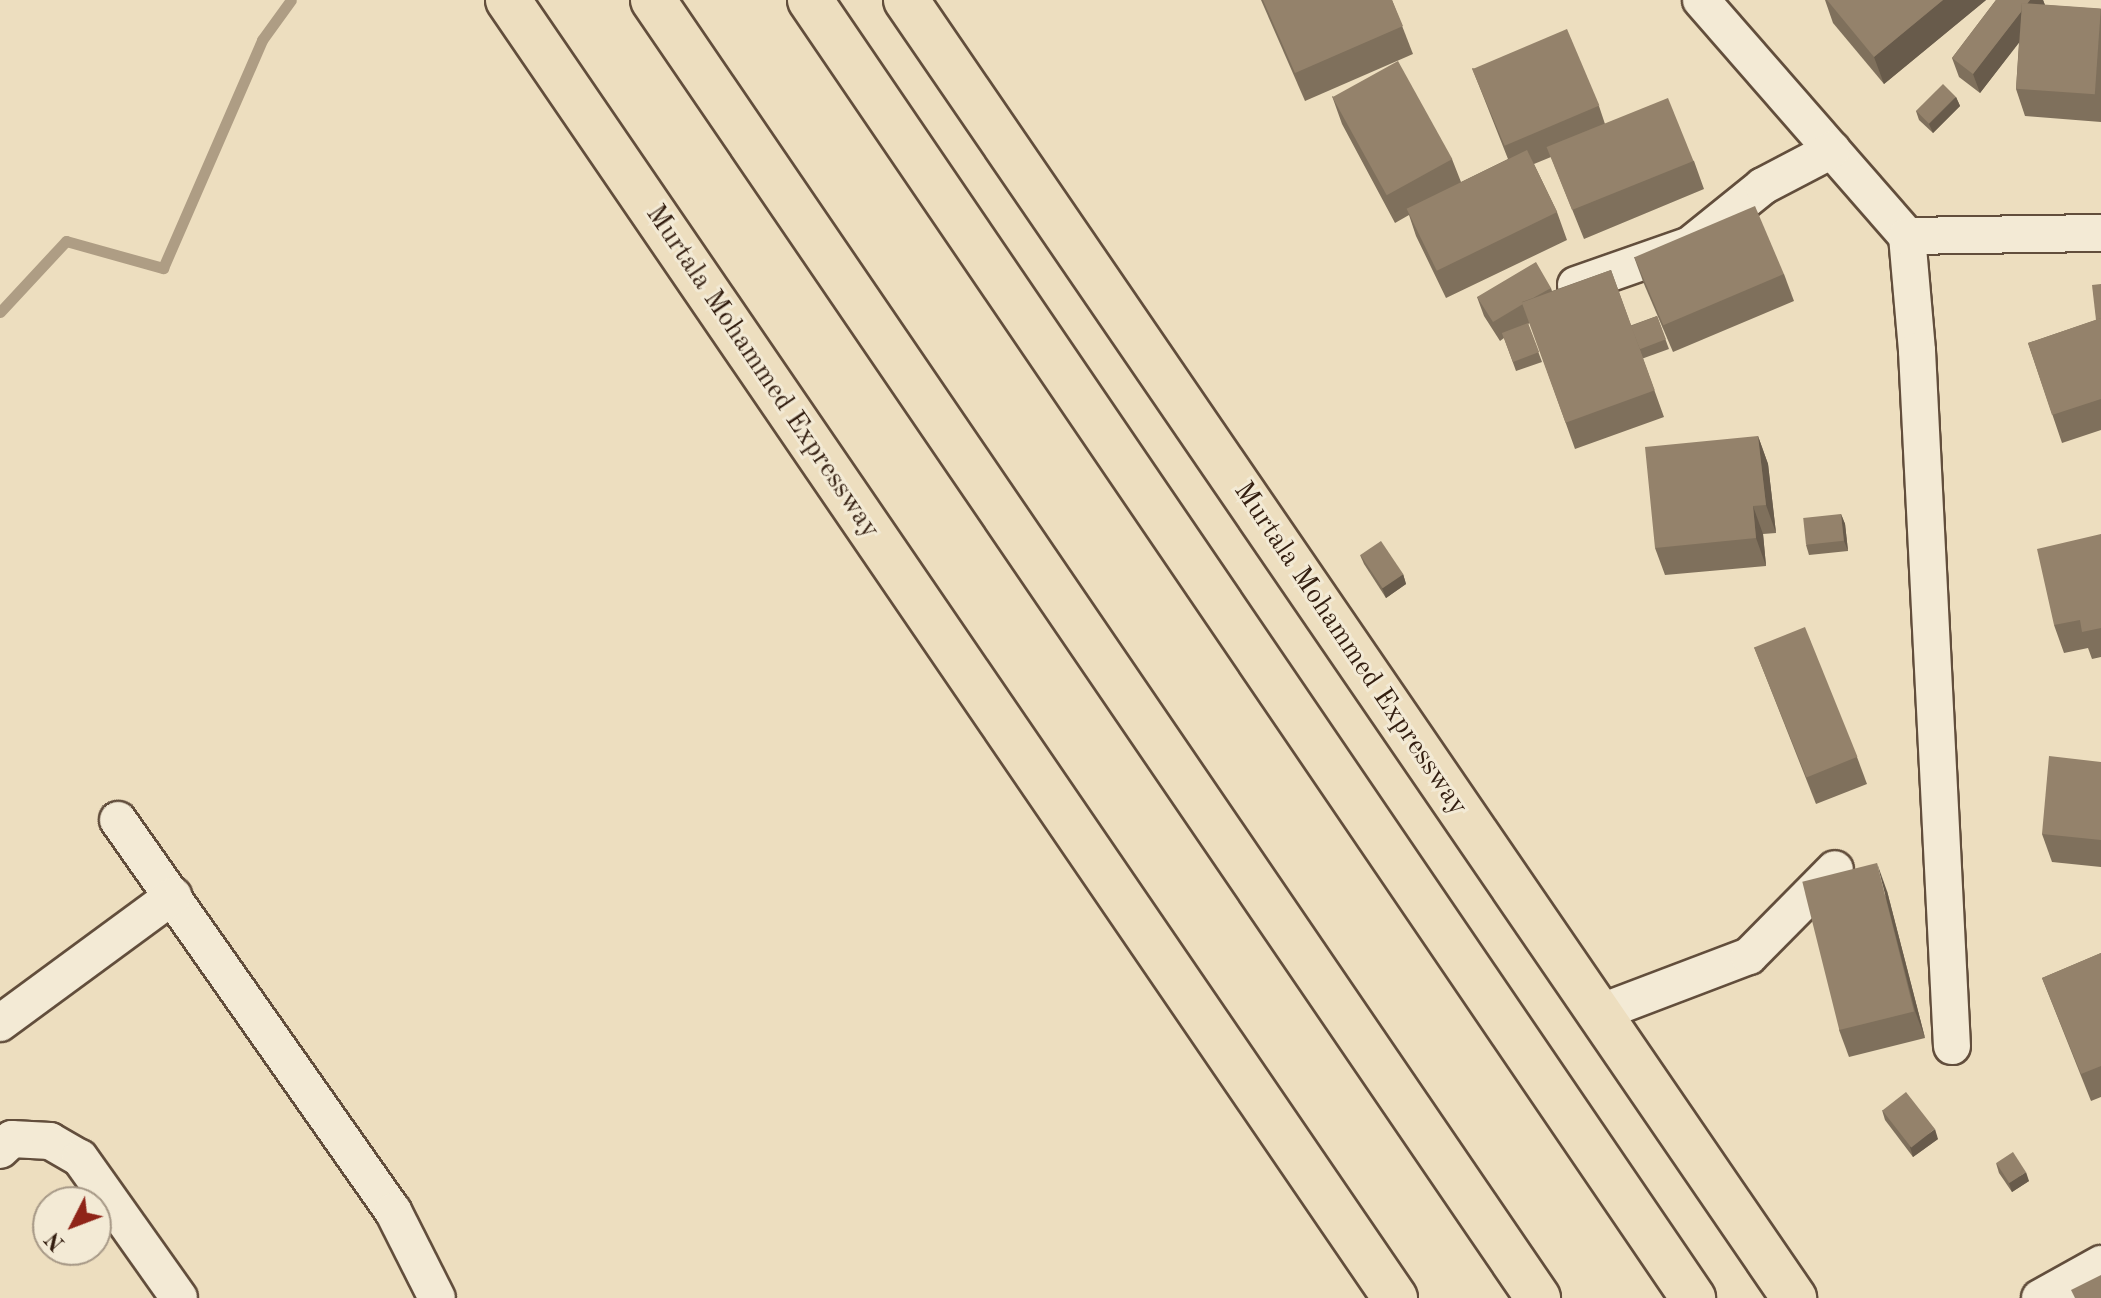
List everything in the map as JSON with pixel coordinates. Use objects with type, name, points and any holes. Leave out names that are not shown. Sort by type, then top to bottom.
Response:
[{"type":"highway","name":"Murtala Mohammed Expressway","points":[[508,0],[1395,1298]]},
{"type":"highway","points":[[653,0],[1538,1298]]},
{"type":"highway","points":[[810,0],[1693,1298]]},
{"type":"highway","name":"Murtala Mohammed Expressway","points":[[906,0],[1794,1298]]},
{"type":"street","points":[[1701,0],[1907,236],[1917,351],[1952,1046]]},
{"type":"street","points":[[1576,285],[1690,245],[1763,186],[1832,150]]},
{"type":"street","points":[[1907,236],[2101,233]]},
{"type":"street","points":[[118,820],[393,1211],[437,1298]]},
{"type":"street","points":[[1599,1013],[1749,956],[1835,869]]},
{"type":"street","points":[[0,1023],[173,896]]},
{"type":"street","points":[[4,1136],[50,1141],[80,1158],[168,1294]]},
{"type":"street","points":[[2040,1298],[2101,1264]]},
{"type":"building","points":[[1263,0],[1392,0],[1403,26],[1295,73]]},
{"type":"building","points":[[1827,0],[1943,0],[1874,57]]},
{"type":"building","points":[[1996,0],[2030,0],[2027,4],[2022,3],[2021,12],[1973,74],[1952,58]]},
{"type":"building","points":[[2022,3],[2101,9],[2095,94],[2016,89]]},
{"type":"building","points":[[1567,29],[1599,105],[1505,146],[1472,69]]},
{"type":"building","points":[[1398,61],[1452,159],[1387,195],[1332,97]]},
{"type":"building","points":[[1943,84],[1956,97],[1929,124],[1916,111]]},
{"type":"building","points":[[1668,98],[1693,161],[1572,210],[1547,147]]},
{"type":"building","points":[[1527,150],[1557,212],[1437,271],[1407,209]]},
{"type":"building","points":[[1755,206],[1784,274],[1663,325],[1634,257]]},
{"type":"building","points":[[1536,262],[1551,288],[1522,302],[1493,322],[1477,297]]},
{"type":"building","points":[[1611,270],[1655,390],[1566,423],[1522,302]]},
{"type":"building","points":[[2101,284],[2101,318],[2096,320],[2092,285]]},
{"type":"building","points":[[1657,316],[1666,339],[1640,349],[1631,326]]},
{"type":"building","points":[[2101,318],[2101,399],[2052,415],[2028,343]]},
{"type":"building","points":[[1528,323],[1539,352],[1513,362],[1502,333]]},
{"type":"building","points":[[1758,436],[1766,505],[1753,506],[1756,538],[1655,548],[1645,447]]},
{"type":"building","points":[[1841,514],[1844,541],[1806,545],[1803,518]]},
{"type":"building","points":[[2101,534],[2101,628],[2082,632],[2080,620],[2054,625],[2037,549]]},
{"type":"building","points":[[1381,541],[1403,574],[1383,588],[1360,555]]},
{"type":"building","points":[[1805,627],[1857,757],[1806,777],[1754,648]]},
{"type":"building","points":[[2049,756],[2101,762],[2101,840],[2042,834]]},
{"type":"building","points":[[1877,863],[1914,1011],[1839,1030],[1802,882]]},
{"type":"building","points":[[2101,953],[2101,1066],[2081,1074],[2042,978]]},
{"type":"building","points":[[1906,1092],[1935,1129],[1911,1148],[1882,1110]]},
{"type":"building","points":[[2013,1152],[2026,1172],[2009,1183],[1996,1163]]},
{"type":"building","points":[[2101,1275],[2101,1298],[2075,1298],[2071,1290]]},
{"type":"waterway","points":[[0,312],[66,241],[163,268],[262,40],[291,0]]}]
